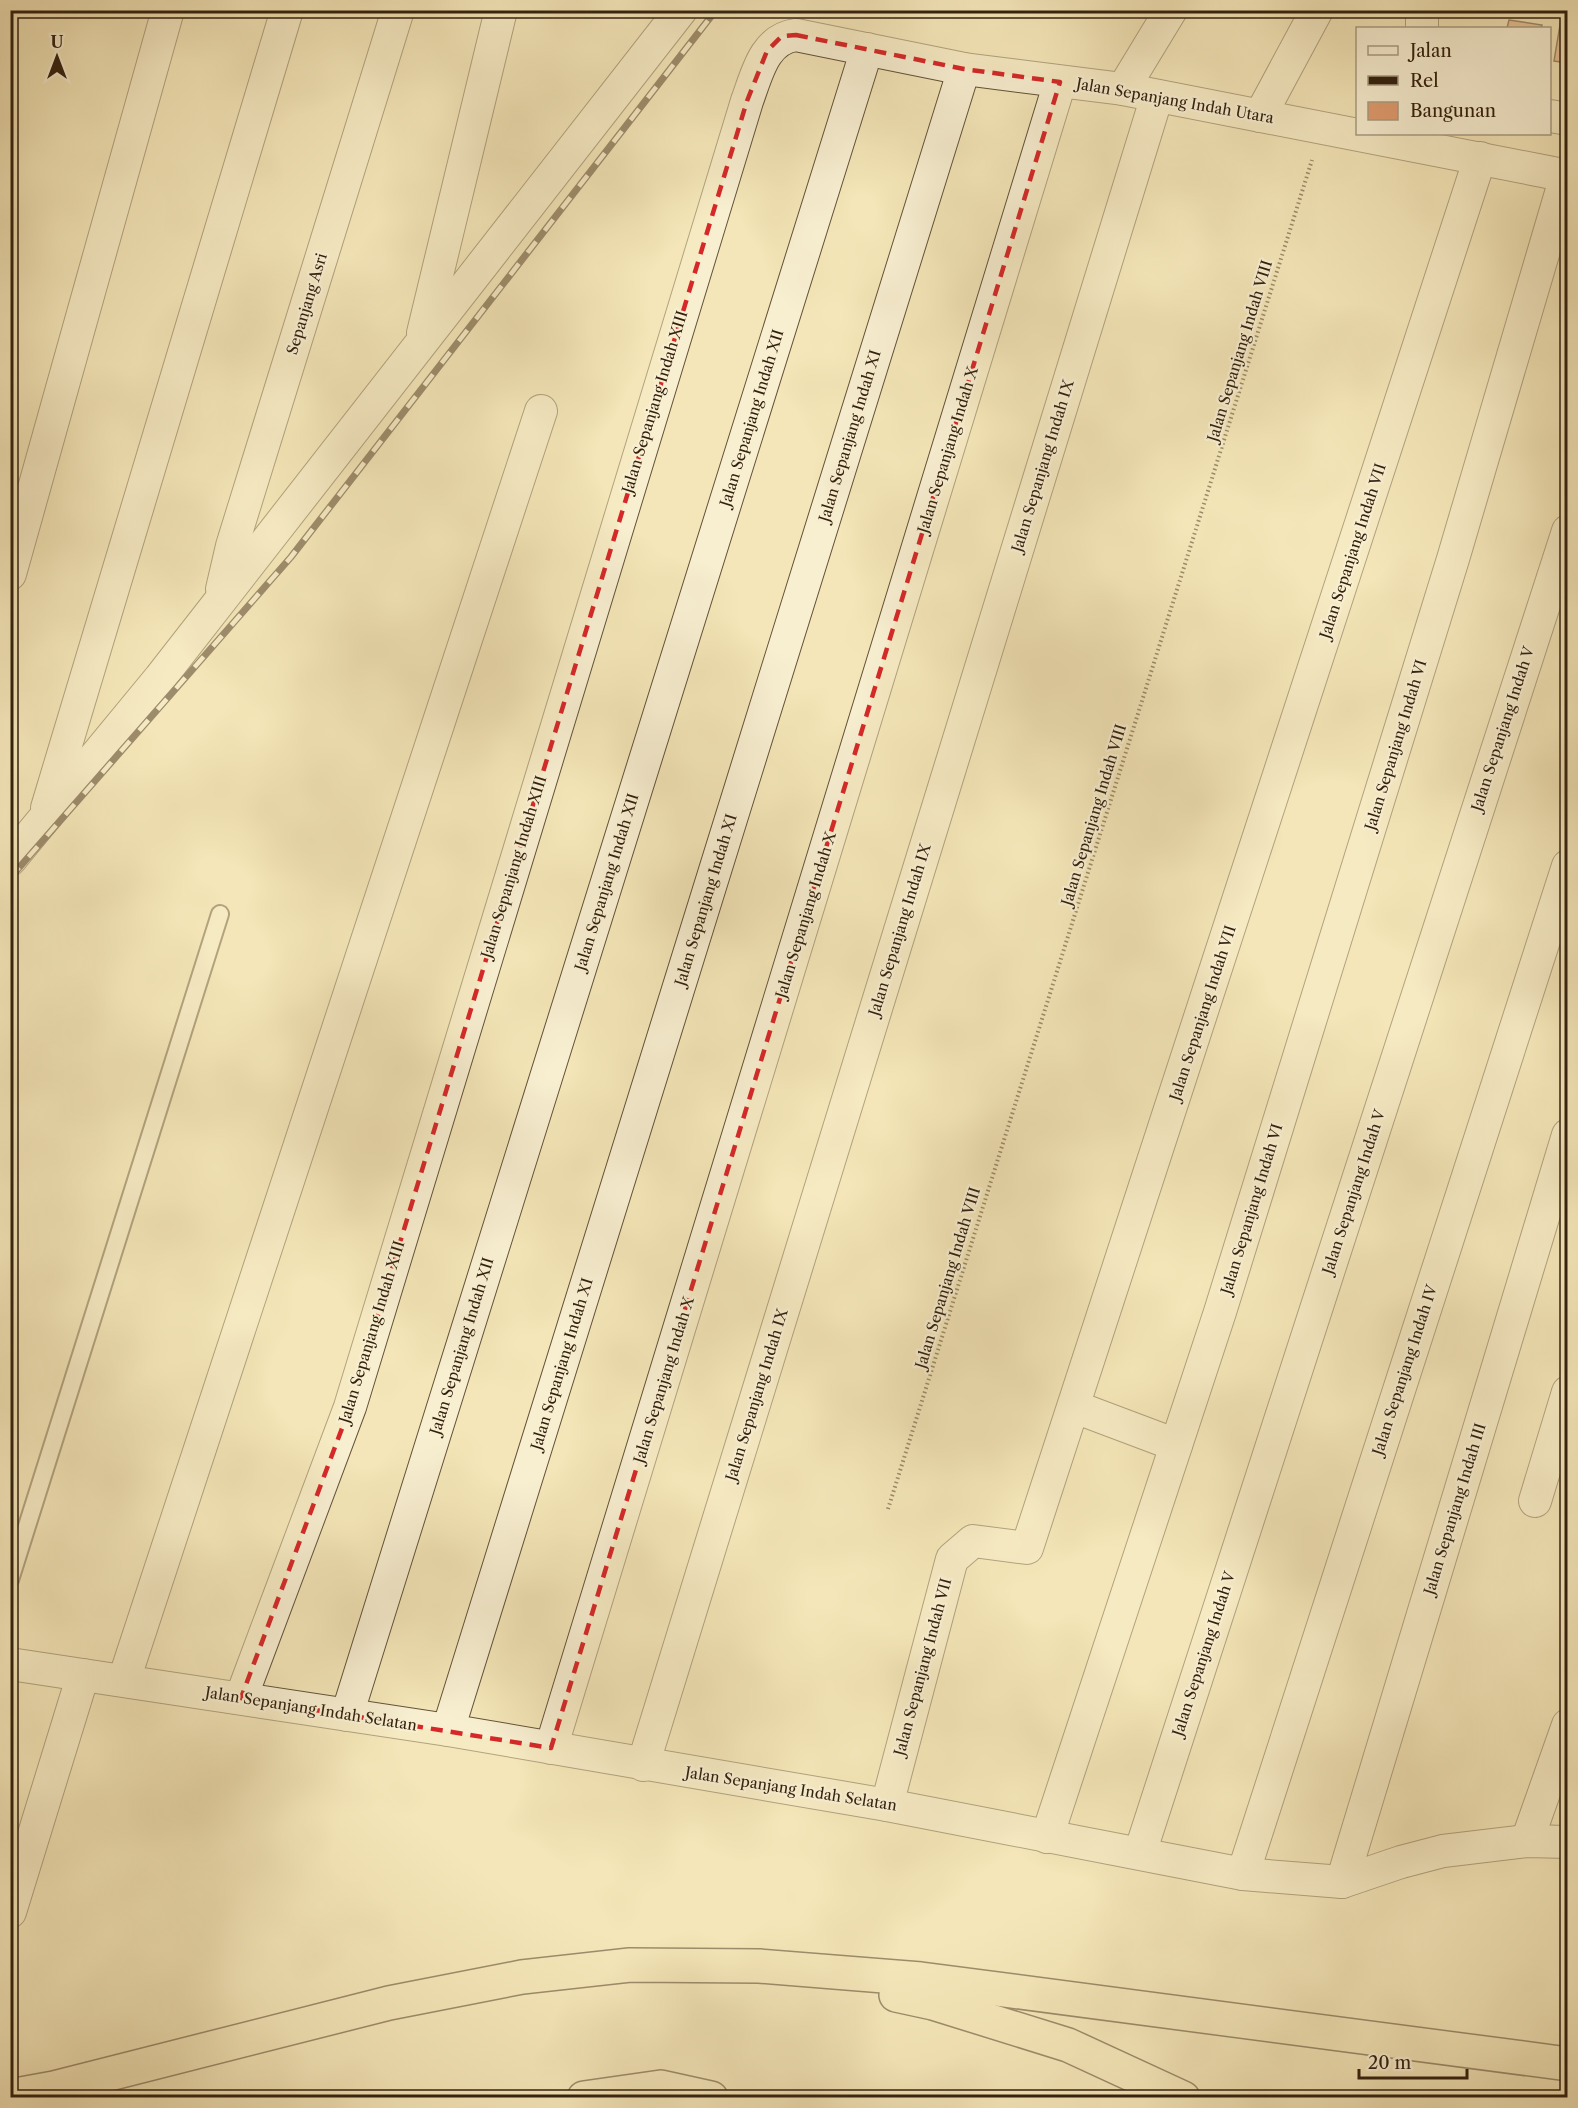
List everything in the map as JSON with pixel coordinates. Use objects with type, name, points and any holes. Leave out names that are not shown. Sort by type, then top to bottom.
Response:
[{"type":"highway","points":[[10,2096],[54,2088],[389,2003],[522,1977],[630,1965],[759,1966],[921,1979],[1080,1998],[1568,2064]]},
{"type":"highway","points":[[759,1966],[933,2003],[1068,2045],[1183,2097]]},
{"type":"highway","points":[[584,2097],[661,2087],[711,2097]]},
{"type":"street","points":[[10,574],[168,10]]},
{"type":"street","points":[[42,824],[287,10]]},
{"type":"street","name":"Sepanjang Asri","points":[[220,599],[232,546],[398,10]]},
{"type":"street","points":[[420,344],[501,10]]},
{"type":"street","points":[[10,860],[160,678],[681,10]]},
{"type":"street","points":[[1123,89],[1171,10]]},
{"type":"street","points":[[1260,116],[1317,10]]},
{"type":"street","points":[[1422,10],[1422,27]]},
{"type":"street","name":"Jalan Sepanjang Indah Utara","points":[[782,36],[796,35],[964,69],[1123,89],[1356,134]]},
{"type":"street","name":"Jalan Sepanjang Indah XIII","points":[[241,1698],[350,1407],[747,101],[767,51],[782,36]]},
{"type":"street","name":"Jalan Sepanjang Indah XII","points":[[347,1715],[867,49]]},
{"type":"street","name":"Jalan Sepanjang Indah XI","points":[[448,1730],[964,69]]},
{"type":"street","name":"Jalan Sepanjang Indah X","points":[[552,1748],[1060,82]]},
{"type":"street","name":"Jalan Sepanjang Indah IX","points":[[643,1765],[1157,96]]},
{"type":"street","points":[[1551,116],[1568,119]]},
{"type":"street","name":"Jalan Sepanjang Indah Utara","points":[[1359,135],[1567,176]]},
{"type":"street","name":"Jalan Sepanjang Indah VII","points":[[887,1804],[952,1559],[973,1541],[1027,1548],[1075,1407],[1480,158]]},
{"type":"street","name":"Jalan Sepanjang Indah VI","points":[[1047,1837],[1220,1312],[1450,571],[1567,176]]},
{"type":"street","points":[[124,1680],[541,411]]},
{"type":"street","name":"Jalan Sepanjang Indah V","points":[[1140,1853],[1568,531]]},
{"type":"street","name":"Jalan Sepanjang Indah IV","points":[[1243,1874],[1568,866]]},
{"type":"street","name":"Jalan Sepanjang Indah III","points":[[1342,1882],[1568,1135]]},
{"type":"street","points":[[1535,1501],[1568,1392]]},
{"type":"street","points":[[1075,1407],[1176,1445]]},
{"type":"street","name":"Jalan Sepanjang Indah Selatan","points":[[10,1664],[448,1730],[643,1765],[887,1804],[1243,1874],[1342,1882],[1401,1862],[1443,1851],[1527,1841],[1568,1842]]},
{"type":"street","points":[[10,1912],[83,1675]]},
{"type":"street","points":[[1527,1841],[1568,1725]]},
{"type":"lane","points":[[10,1580],[220,914]]},
{"type":"path","name":"Jalan Sepanjang Indah VIII","points":[[888,1509],[1322,128]]},
{"type":"highlighted area","points":[[796,35],[964,69],[1060,82],[551,1748],[241,1698],[350,1407],[747,101],[767,51],[782,36]]},
{"type":"building","points":[[1561,19],[1568,20],[1568,63],[1554,61]]},
{"type":"building","points":[[1509,20],[1542,25],[1541,27],[1507,27]]},
{"type":"railway","points":[[10,878],[291,557],[716,10]]}]
